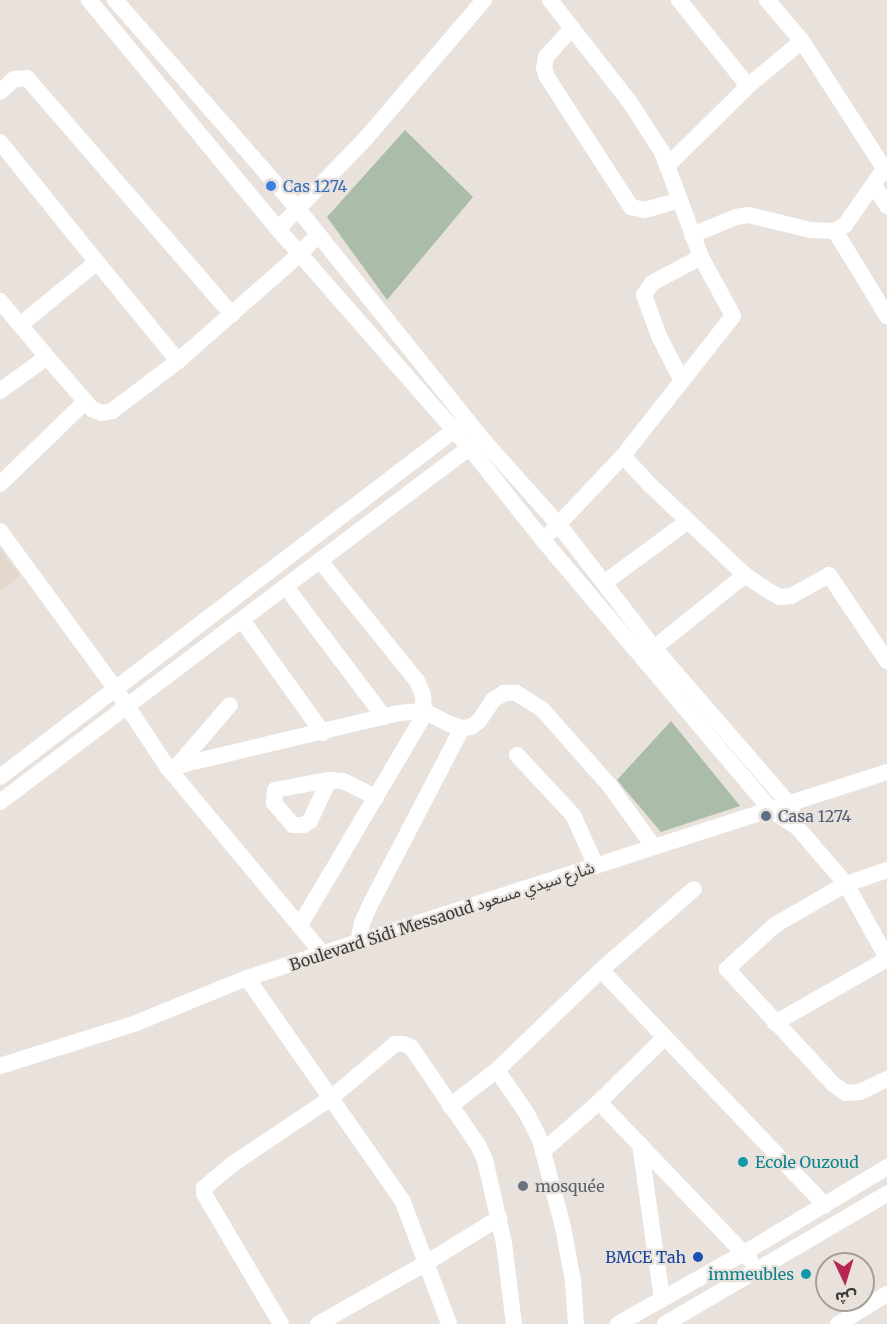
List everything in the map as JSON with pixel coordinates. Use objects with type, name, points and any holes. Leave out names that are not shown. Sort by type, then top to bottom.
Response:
[{"type":"street","points":[[89,0],[300,254],[476,443],[559,525],[654,648],[790,805],[796,826]]},
{"type":"street","points":[[115,0],[298,209],[460,425]]},
{"type":"street","points":[[278,229],[367,137],[484,0]]},
{"type":"street","points":[[543,540],[623,456],[733,316],[701,257],[662,152],[629,101],[550,0]]},
{"type":"street","points":[[679,0],[748,86]]},
{"type":"street","points":[[692,236],[736,217],[749,216],[810,230],[835,231],[845,225],[886,171],[802,41],[767,0]]},
{"type":"street","points":[[572,28],[546,57],[544,68],[547,77],[631,207],[645,210],[679,200]]},
{"type":"street","points":[[667,166],[748,86],[802,41]]},
{"type":"street","points":[[0,92],[14,79],[27,78],[232,315]]},
{"type":"street","points":[[0,142],[178,361]]},
{"type":"street","points":[[874,184],[887,206]]},
{"type":"street","points":[[835,231],[887,316]]},
{"type":"street","points":[[0,301],[92,409],[102,413],[112,411],[178,361],[232,315],[318,235]]},
{"type":"street","points":[[682,381],[659,336],[644,296],[652,283],[701,257]]},
{"type":"street","points":[[20,325],[97,262]]},
{"type":"street","points":[[0,391],[47,357]]},
{"type":"street","points":[[0,484],[85,402]]},
{"type":"street","points":[[0,777],[460,425]]},
{"type":"street","points":[[476,443],[543,540],[771,810],[796,826],[846,884],[887,958],[775,1023]]},
{"type":"street","points":[[0,802],[476,443]]},
{"type":"street","points":[[623,456],[745,574],[780,597],[791,596],[829,575],[887,661]]},
{"type":"street","points":[[604,583],[688,521]]},
{"type":"street","points":[[0,531],[173,766],[323,954]]},
{"type":"street","points":[[300,925],[421,720],[424,711],[423,695],[417,681],[320,561]]},
{"type":"street","points":[[654,648],[745,574]]},
{"type":"street","points":[[286,587],[384,717]]},
{"type":"street","points":[[242,620],[323,733]]},
{"type":"street","points":[[173,766],[384,717],[424,711],[462,728],[471,727],[479,721],[493,700],[504,693],[516,693],[526,697],[542,709],[610,786],[654,847]]},
{"type":"street","points":[[173,766],[230,705]]},
{"type":"street","points":[[358,943],[362,923],[371,903],[462,728]]},
{"type":"street","points":[[518,756],[573,815],[596,866]]},
{"type":"street","name":"Boulevard Sidi Messaoud شارع سيدي مسعود","points":[[0,1066],[136,1023],[247,978],[887,772]]},
{"type":"street","points":[[329,780],[343,781],[376,797]]},
{"type":"street","points":[[887,870],[846,884],[775,925],[727,969],[833,1084],[846,1093],[860,1092],[887,1079]]},
{"type":"street","points":[[450,1106],[497,1070],[601,970],[694,889]]},
{"type":"street","points":[[601,970],[825,1205]]},
{"type":"street","points":[[247,978],[403,1202],[428,1262],[449,1324]]},
{"type":"street","points":[[543,1151],[599,1102],[664,1038]]},
{"type":"street","points":[[281,1324],[204,1194],[204,1188],[234,1163],[331,1098],[395,1044],[411,1047],[478,1145],[485,1160],[499,1218],[514,1324]]},
{"type":"street","points":[[497,1070],[527,1114],[543,1151],[563,1227],[573,1281],[576,1324]]},
{"type":"street","points":[[599,1102],[759,1269]]},
{"type":"street","points":[[640,1144],[662,1299]]},
{"type":"street","points":[[618,1324],[744,1253],[887,1167]]},
{"type":"street","points":[[665,1324],[886,1197]]},
{"type":"street","points":[[318,1324],[428,1262],[499,1218]]},
{"type":"street","points":[[841,1323],[887,1294]]},
{"type":"shaded area","points":[[0,549],[20,576],[0,592]]},
{"type":"green space","points":[[405,130],[473,197],[387,300],[327,217]]},
{"type":"green space","points":[[671,721],[740,806],[661,832],[617,780]]},
{"type":"place","name":"Cas 1274","points":[[271,186]]},
{"type":"place","name":"Casa 1274","points":[[766,816]]},
{"type":"place","name":"Ecole Ouzoud","points":[[743,1162]]},
{"type":"place","name":"mosquée","points":[[523,1186]]},
{"type":"place","name":"BMCE Tah","points":[[698,1257]]},
{"type":"place","name":"immeubles","points":[[806,1274]]}]
